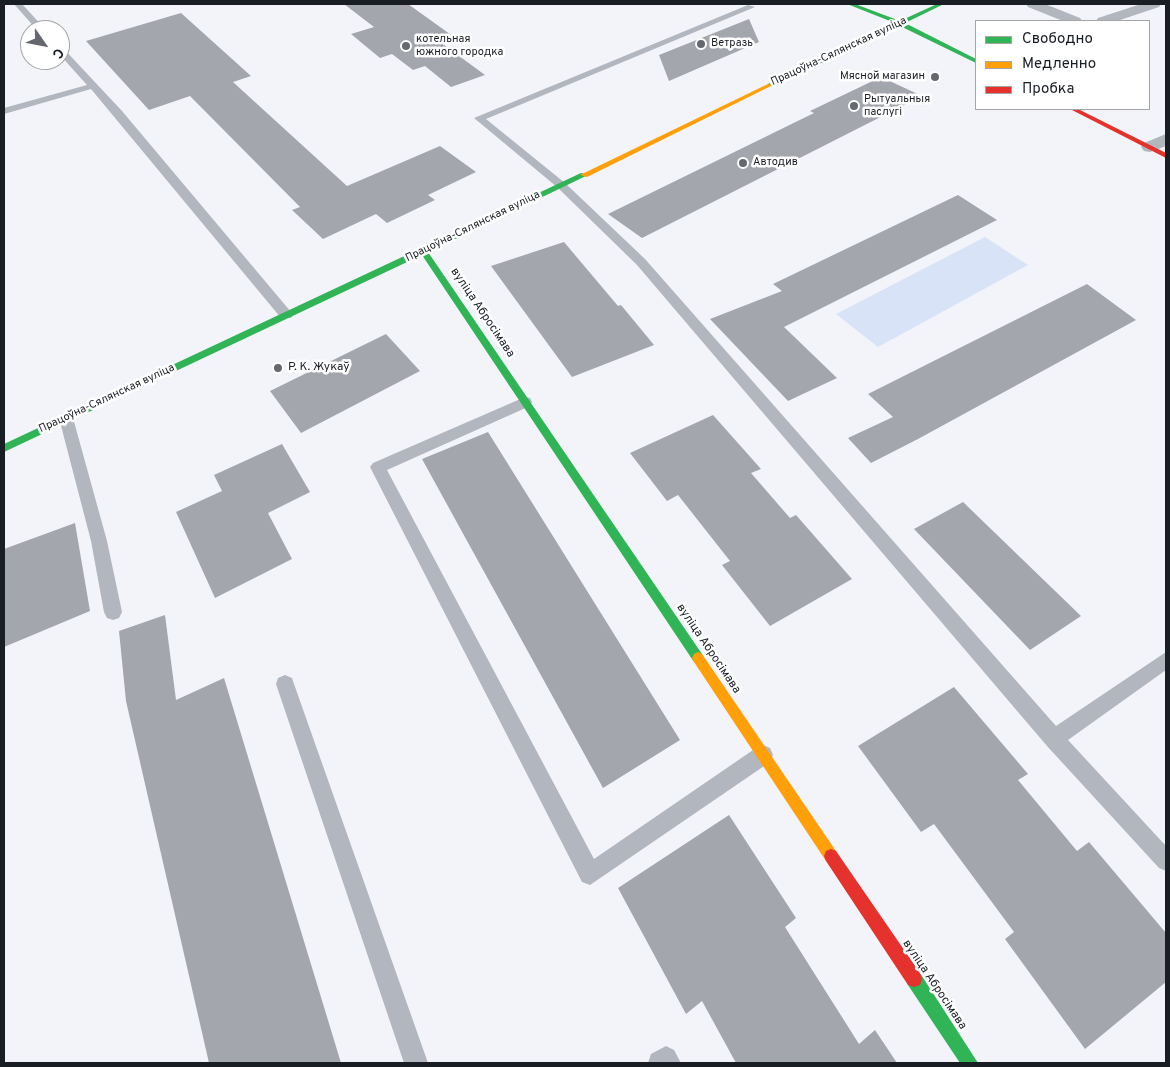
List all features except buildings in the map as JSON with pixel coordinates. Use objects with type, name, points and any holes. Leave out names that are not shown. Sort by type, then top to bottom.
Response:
[{"type":"main road","points":[[850,4],[900,23],[975,60]]},
{"type":"main road","name":"Працоўна-Сялянская вуліца","points":[[4,448],[941,4]]},
{"type":"main road","points":[[1075,110],[1166,156]]},
{"type":"main road","name":"вуліца Абросімава","points":[[423,250],[970,1063]]},
{"type":"street","points":[[1033,4],[1073,20]]},
{"type":"street","points":[[1106,20],[1154,4]]},
{"type":"street","points":[[1150,147],[1166,139]]},
{"type":"lane","points":[[18,4],[33,20]]},
{"type":"lane","points":[[751,7],[479,118],[561,185],[641,262],[1054,739],[1166,861]]},
{"type":"lane","points":[[70,61],[118,113],[286,315]]},
{"type":"lane","points":[[4,111],[92,86]]},
{"type":"lane","points":[[525,402],[378,467],[590,874],[763,755]]},
{"type":"lane","points":[[66,418],[99,540],[113,612]]},
{"type":"lane","points":[[1054,739],[1166,660]]},
{"type":"lane","points":[[285,684],[416,1063]]},
{"type":"lane","points":[[660,1063],[666,1058],[669,1063]]},
{"type":"shaded area","points":[[985,237],[1028,265],[878,347],[836,314]]},
{"type":"traffic: fast","points":[[850,4],[900,23],[975,60]]},
{"type":"traffic: fast","points":[[770,85],[941,4]]},
{"type":"traffic: fast","points":[[4,448],[584,175]]},
{"type":"traffic: fast","points":[[423,250],[698,658]]},
{"type":"traffic: fast","points":[[914,979],[970,1063]]},
{"type":"traffic: slow","points":[[584,175],[770,85]]},
{"type":"traffic: slow","points":[[698,658],[831,856]]},
{"type":"traffic: jam","points":[[1075,110],[1166,156]]},
{"type":"traffic: jam","points":[[831,856],[914,979]]},
{"type":"place","name":"Ветразь","points":[[701,44]]},
{"type":"place","name":"котельная южного городка","points":[[406,46]]},
{"type":"place","name":"Мясной магазин","points":[[935,77]]},
{"type":"place","name":"Рытуальныя паслугі","points":[[854,106]]},
{"type":"place","name":"Автодив","points":[[743,163]]},
{"type":"place","name":"Р. К. Жукаў","points":[[278,368]]}]
